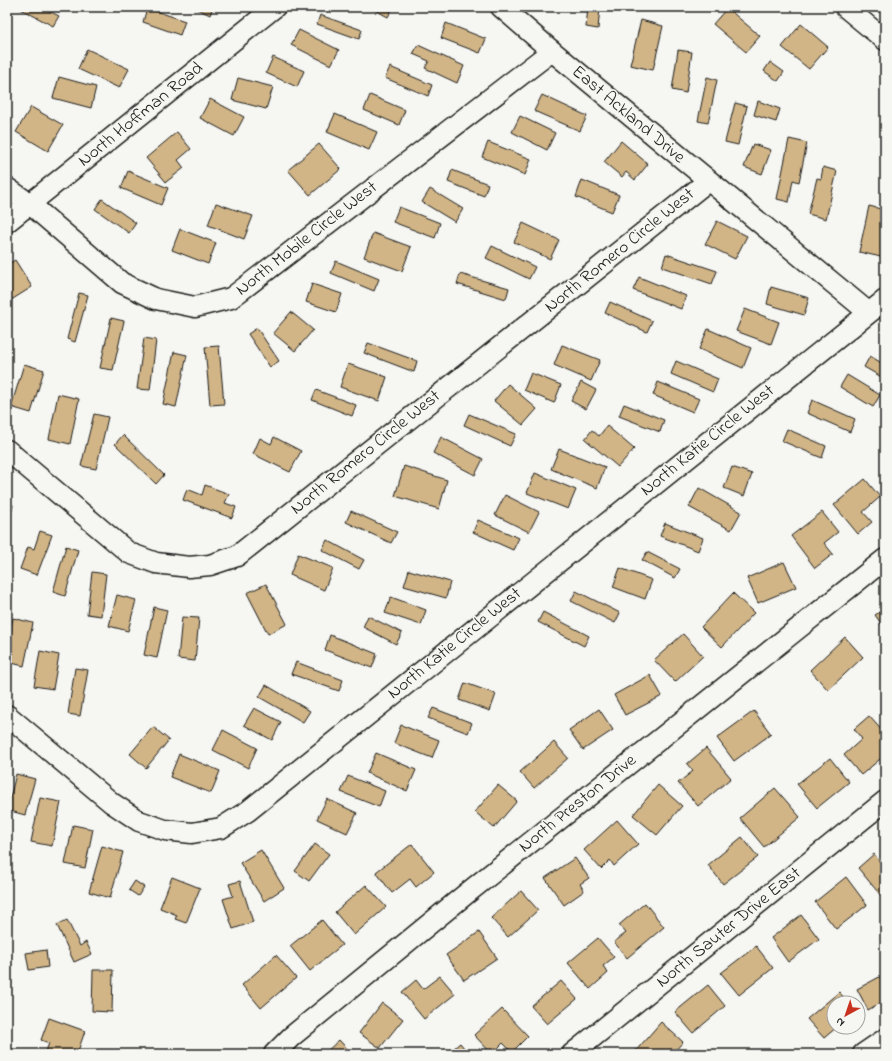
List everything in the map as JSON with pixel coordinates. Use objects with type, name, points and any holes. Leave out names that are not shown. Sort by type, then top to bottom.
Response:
[{"type":"street","name":"North Hoffman Road","points":[[7,222],[275,7]]},
{"type":"street","name":"East Ackland Drive","points":[[501,7],[708,181],[868,312]]},
{"type":"street","points":[[845,7],[885,40]]},
{"type":"street","name":"North Mobile Circle West","points":[[7,188],[30,204],[122,283],[156,299],[195,307],[231,298],[552,51]]},
{"type":"street","name":"North Romero Circle West","points":[[7,450],[129,553],[156,563],[188,567],[210,565],[237,556],[708,181]]},
{"type":"street","name":"North Katie Circle West","points":[[7,715],[112,803],[139,821],[165,830],[192,833],[221,828],[248,811],[868,312],[885,300]]},
{"type":"street","name":"North Preston Drive","points":[[274,1054],[291,1037],[466,894],[885,559]]},
{"type":"street","name":"North Sauter Drive East","points":[[572,1054],[885,801]]},
{"type":"street","points":[[863,1054],[885,1039]]},
{"type":"building","points":[[17,7],[41,7],[59,16],[53,26]]},
{"type":"building","points":[[193,7],[213,7],[210,15]]},
{"type":"building","points":[[369,7],[393,7],[388,17]]},
{"type":"building","points":[[588,7],[600,7],[598,29],[586,27]]},
{"type":"building","points":[[147,8],[185,21],[180,35],[143,22]]},
{"type":"building","points":[[727,8],[760,36],[746,52],[713,24]]},
{"type":"building","points":[[320,15],[362,30],[359,39],[317,24]]},
{"type":"building","points":[[641,20],[663,26],[653,70],[630,65]]},
{"type":"building","points":[[446,23],[486,39],[480,53],[441,38]]},
{"type":"building","points":[[801,24],[828,47],[809,69],[782,47]]},
{"type":"building","points":[[299,30],[339,50],[331,65],[291,45]]},
{"type":"building","points":[[418,45],[464,66],[457,83],[425,68],[429,61],[413,54]]},
{"type":"building","points":[[87,49],[129,69],[119,88],[78,69]]},
{"type":"building","points":[[678,50],[692,52],[686,93],[672,90]]},
{"type":"building","points":[[273,57],[304,71],[297,87],[266,73]]},
{"type":"building","points":[[770,62],[784,72],[778,81],[764,71]]},
{"type":"building","points":[[390,67],[432,85],[428,96],[385,78]]},
{"type":"building","points":[[59,77],[96,87],[91,108],[53,98]]},
{"type":"building","points":[[707,77],[717,80],[708,123],[698,121]]},
{"type":"building","points":[[238,78],[273,87],[266,109],[232,100]]},
{"type":"building","points":[[370,95],[405,110],[399,125],[364,110]]},
{"type":"building","points":[[542,95],[587,116],[580,131],[534,111]]},
{"type":"building","points":[[210,99],[244,117],[234,136],[200,118]]},
{"type":"building","points":[[758,101],[780,109],[776,122],[754,115]]},
{"type":"building","points":[[735,103],[747,106],[738,145],[725,142]]},
{"type":"building","points":[[31,107],[63,125],[48,151],[16,132]]},
{"type":"building","points":[[335,114],[377,132],[369,150],[327,132]]},
{"type":"building","points":[[520,116],[555,133],[547,150],[512,132]]},
{"type":"building","points":[[177,132],[191,149],[178,160],[184,168],[166,182],[146,158]]},
{"type":"building","points":[[789,139],[807,143],[799,182],[793,180],[789,202],[777,199]]},
{"type":"building","points":[[621,141],[648,164],[635,180],[626,172],[622,177],[604,162]]},
{"type":"building","points":[[488,142],[531,159],[525,175],[482,157]]},
{"type":"building","points":[[319,144],[341,169],[310,195],[288,170]]},
{"type":"building","points":[[753,144],[771,150],[762,174],[744,167]]},
{"type":"building","points":[[823,167],[837,171],[826,219],[808,214],[817,178],[821,179]]},
{"type":"building","points":[[452,170],[488,184],[484,196],[448,182]]},
{"type":"building","points":[[128,171],[168,188],[161,205],[121,188]]},
{"type":"building","points":[[582,180],[619,195],[612,212],[576,197]]},
{"type":"building","points":[[430,189],[463,209],[455,222],[422,202]]},
{"type":"building","points":[[102,199],[136,223],[129,233],[95,209]]},
{"type":"building","points":[[216,203],[253,216],[244,239],[208,225]]},
{"type":"building","points":[[869,206],[885,210],[885,241],[881,257],[859,252]]},
{"type":"building","points":[[399,207],[440,223],[435,238],[393,222]]},
{"type":"building","points":[[717,221],[747,236],[735,259],[705,244]]},
{"type":"building","points":[[523,223],[559,240],[550,259],[514,242]]},
{"type":"building","points":[[180,229],[216,243],[208,264],[172,250]]},
{"type":"building","points":[[373,233],[411,247],[402,271],[364,257]]},
{"type":"building","points":[[492,246],[535,267],[529,279],[486,258]]},
{"type":"building","points":[[666,254],[717,271],[712,284],[662,267]]},
{"type":"building","points":[[15,260],[32,287],[8,302],[7,265]]},
{"type":"building","points":[[336,261],[379,279],[374,291],[331,273]]},
{"type":"building","points":[[460,274],[509,288],[506,299],[457,284]]},
{"type":"building","points":[[639,277],[686,296],[681,309],[633,290]]},
{"type":"building","points":[[312,284],[342,294],[336,312],[306,302]]},
{"type":"building","points":[[771,287],[809,298],[804,315],[767,304]]},
{"type":"building","points":[[79,293],[88,295],[75,342],[67,339]]},
{"type":"building","points":[[610,302],[652,321],[647,332],[605,313]]},
{"type":"building","points":[[745,309],[779,322],[771,344],[736,331]]},
{"type":"building","points":[[291,312],[313,330],[295,351],[273,333]]},
{"type":"building","points":[[111,318],[124,321],[113,370],[100,368]]},
{"type":"building","points":[[257,328],[279,361],[270,367],[248,334]]},
{"type":"building","points":[[708,329],[751,348],[743,368],[699,349]]},
{"type":"building","points":[[144,338],[156,340],[150,390],[137,389]]},
{"type":"building","points":[[368,343],[417,361],[414,372],[364,353]]},
{"type":"building","points":[[562,345],[600,360],[591,381],[554,365]]},
{"type":"building","points":[[219,346],[224,404],[210,405],[205,347]]},
{"type":"building","points":[[174,352],[187,355],[176,407],[163,404]]},
{"type":"building","points":[[870,356],[885,365],[885,379],[864,367]]},
{"type":"building","points":[[676,361],[718,379],[713,392],[671,374]]},
{"type":"building","points":[[24,364],[44,370],[31,413],[11,407]]},
{"type":"building","points":[[348,364],[387,377],[379,401],[340,387]]},
{"type":"building","points":[[531,373],[561,385],[554,403],[524,390]]},
{"type":"building","points":[[847,375],[880,395],[873,407],[840,387]]},
{"type":"building","points":[[581,382],[596,390],[586,409],[571,401]]},
{"type":"building","points":[[658,382],[699,399],[693,412],[653,395]]},
{"type":"building","points":[[508,384],[537,409],[523,425],[494,401]]},
{"type":"building","points":[[316,390],[356,405],[352,416],[312,400]]},
{"type":"building","points":[[58,394],[79,399],[70,444],[49,439]]},
{"type":"building","points":[[812,400],[855,419],[850,432],[807,413]]},
{"type":"building","points":[[624,404],[664,420],[660,432],[619,416]]},
{"type":"building","points":[[94,414],[108,417],[96,469],[81,466]]},
{"type":"building","points":[[469,414],[516,434],[510,446],[464,425]]},
{"type":"building","points":[[607,426],[634,449],[618,467],[585,439],[592,430],[599,436]]},
{"type":"building","points":[[787,429],[826,446],[822,458],[782,441]]},
{"type":"building","points":[[123,435],[164,475],[156,484],[115,444]]},
{"type":"building","points":[[274,437],[301,451],[290,472],[253,454],[260,438],[271,444]]},
{"type":"building","points":[[441,437],[483,459],[475,475],[433,453]]},
{"type":"building","points":[[559,449],[605,467],[597,488],[551,469]]},
{"type":"building","points":[[404,466],[447,480],[439,509],[395,496]]},
{"type":"building","points":[[732,467],[752,474],[744,496],[724,488]]},
{"type":"building","points":[[535,473],[576,490],[568,509],[527,493]]},
{"type":"building","points":[[865,479],[880,497],[863,512],[872,522],[858,534],[834,505]]},
{"type":"building","points":[[205,485],[229,494],[225,503],[236,507],[232,518],[183,500],[187,489],[202,495]]},
{"type":"building","points":[[699,488],[741,512],[731,530],[689,507]]},
{"type":"building","points":[[505,495],[539,512],[529,532],[495,515]]},
{"type":"building","points":[[7,503],[13,505],[7,535]]},
{"type":"building","points":[[351,511],[397,532],[391,543],[346,522]]},
{"type":"building","points":[[822,512],[838,532],[824,543],[833,554],[815,568],[791,536]]},
{"type":"building","points":[[478,520],[519,538],[513,550],[473,532]]},
{"type":"building","points":[[665,523],[703,538],[698,551],[660,536]]},
{"type":"building","points":[[40,531],[52,535],[37,575],[20,569],[28,547],[34,549]]},
{"type":"building","points":[[327,540],[364,560],[359,569],[322,550]]},
{"type":"building","points":[[66,546],[78,550],[65,596],[53,592]]},
{"type":"building","points":[[647,552],[680,569],[675,578],[642,560]]},
{"type":"building","points":[[298,554],[333,568],[324,590],[290,575]]},
{"type":"building","points":[[784,562],[796,587],[758,603],[747,578]]},
{"type":"building","points":[[620,568],[652,580],[645,599],[613,587]]},
{"type":"building","points":[[409,570],[450,582],[446,598],[404,586]]},
{"type":"building","points":[[92,572],[106,574],[101,616],[87,614]]},
{"type":"building","points":[[266,584],[287,624],[268,634],[247,593]]},
{"type":"building","points":[[576,591],[620,613],[615,623],[571,601]]},
{"type":"building","points":[[733,593],[754,613],[722,647],[701,627]]},
{"type":"building","points":[[117,595],[136,600],[128,631],[109,626]]},
{"type":"building","points":[[391,597],[426,610],[421,625],[385,613]]},
{"type":"building","points":[[154,607],[167,610],[157,658],[144,655]]},
{"type":"building","points":[[885,609],[885,629],[875,615]]},
{"type":"building","points":[[543,612],[589,636],[584,646],[538,622]]},
{"type":"building","points":[[368,616],[402,633],[396,644],[363,627]]},
{"type":"building","points":[[182,617],[199,618],[195,661],[178,659]]},
{"type":"building","points":[[13,618],[33,623],[24,666],[7,662],[7,648]]},
{"type":"building","points":[[683,634],[703,656],[675,682],[654,660]]},
{"type":"building","points":[[330,635],[377,654],[372,668],[325,650]]},
{"type":"building","points":[[845,637],[863,657],[828,690],[810,670]]},
{"type":"building","points":[[40,651],[59,655],[53,689],[34,686]]},
{"type":"building","points":[[296,662],[343,680],[339,691],[291,674]]},
{"type":"building","points":[[75,668],[88,670],[80,716],[68,714]]},
{"type":"building","points":[[650,675],[662,696],[625,715],[614,695]]},
{"type":"building","points":[[465,683],[496,694],[490,711],[459,700]]},
{"type":"building","points":[[266,685],[310,711],[303,722],[259,697]]},
{"type":"building","points":[[254,708],[281,722],[272,740],[244,725]]},
{"type":"building","points":[[433,708],[472,723],[468,733],[428,718]]},
{"type":"building","points":[[599,709],[613,730],[583,750],[569,730]]},
{"type":"building","points":[[754,711],[771,734],[734,761],[717,738]]},
{"type":"building","points":[[869,716],[885,734],[885,755],[861,775],[844,755],[862,739],[854,729]]},
{"type":"building","points":[[401,725],[439,740],[432,758],[394,743]]},
{"type":"building","points":[[153,727],[169,740],[146,768],[130,754]]},
{"type":"building","points":[[223,730],[257,748],[248,768],[213,750]]},
{"type":"building","points":[[554,742],[568,758],[534,788],[520,772]]},
{"type":"building","points":[[706,748],[731,778],[698,806],[678,783],[693,771],[687,764]]},
{"type":"building","points":[[376,753],[416,770],[407,791],[367,773]]},
{"type":"building","points":[[179,754],[220,771],[211,793],[170,777]]},
{"type":"building","points":[[830,758],[849,782],[817,808],[797,784]]},
{"type":"building","points":[[16,774],[35,779],[25,815],[7,810]]},
{"type":"building","points":[[348,776],[385,791],[379,807],[341,792]]},
{"type":"building","points":[[498,785],[517,801],[494,828],[475,812]]},
{"type":"building","points":[[658,785],[682,806],[657,835],[633,815]]},
{"type":"building","points":[[775,788],[800,817],[764,847],[740,818]]},
{"type":"building","points":[[40,798],[61,802],[52,846],[31,842]]},
{"type":"building","points":[[327,799],[357,813],[347,833],[317,819]]},
{"type":"building","points":[[617,820],[638,844],[614,866],[610,860],[601,869],[584,850]]},
{"type":"building","points":[[73,825],[93,829],[85,868],[65,864]]},
{"type":"building","points":[[742,837],[758,857],[723,884],[708,865]]},
{"type":"building","points":[[315,844],[329,854],[309,881],[295,871]]},
{"type":"building","points":[[412,844],[434,872],[416,887],[410,879],[392,893],[376,872]]},
{"type":"building","points":[[102,846],[123,852],[110,898],[89,892]]},
{"type":"building","points":[[261,850],[284,888],[264,901],[240,863]]},
{"type":"building","points":[[874,854],[880,862],[885,858],[885,895],[882,897],[858,868]]},
{"type":"building","points":[[575,858],[589,878],[580,884],[584,891],[564,905],[545,878]]},
{"type":"building","points":[[172,877],[200,888],[186,923],[175,919],[177,915],[160,908]]},
{"type":"building","points":[[846,877],[867,905],[836,929],[815,902]]},
{"type":"building","points":[[135,881],[144,887],[138,896],[129,890]]},
{"type":"building","points":[[240,881],[253,922],[233,929],[223,899],[233,896],[229,884]]},
{"type":"building","points":[[366,885],[386,907],[354,935],[335,912]]},
{"type":"building","points":[[521,891],[538,910],[508,937],[491,918]]},
{"type":"building","points":[[645,903],[664,927],[627,958],[614,942],[626,933],[619,925]]},
{"type":"building","points":[[801,915],[819,939],[788,962],[771,938]]},
{"type":"building","points":[[67,920],[80,946],[86,942],[92,954],[74,962],[57,925]]},
{"type":"building","points":[[322,920],[342,945],[310,971],[290,946]]},
{"type":"building","points":[[479,932],[497,958],[464,980],[446,955]]},
{"type":"building","points":[[598,938],[614,957],[603,966],[608,973],[590,989],[568,963]]},
{"type":"building","points":[[756,946],[773,968],[739,995],[721,973]]},
{"type":"building","points":[[46,950],[48,967],[29,970],[26,953]]},
{"type":"building","points":[[276,955],[296,978],[261,1008],[242,985]]},
{"type":"building","points":[[93,970],[113,970],[112,1012],[92,1011]]},
{"type":"building","points":[[885,974],[885,1000],[868,1010],[866,1006],[866,995],[860,995],[857,989]]},
{"type":"building","points":[[440,976],[455,994],[424,1019],[402,992],[416,980],[423,989]]},
{"type":"building","points":[[561,981],[577,999],[547,1024],[531,1006]]},
{"type":"building","points":[[708,985],[725,1006],[693,1033],[675,1012]]},
{"type":"building","points":[[382,1003],[403,1019],[380,1048],[359,1033]]},
{"type":"building","points":[[826,1003],[826,1035],[828,1035],[824,1038],[807,1019]]},
{"type":"building","points":[[502,1009],[528,1036],[512,1052],[503,1043],[492,1054],[474,1035]]},
{"type":"building","points":[[49,1018],[85,1031],[77,1054],[45,1054],[49,1043],[41,1040]]},
{"type":"building","points":[[661,1022],[683,1042],[672,1054],[633,1054]]},
{"type":"building","points":[[339,1040],[352,1054],[324,1054]]},
{"type":"building","points":[[460,1043],[469,1054],[447,1054]]}]
